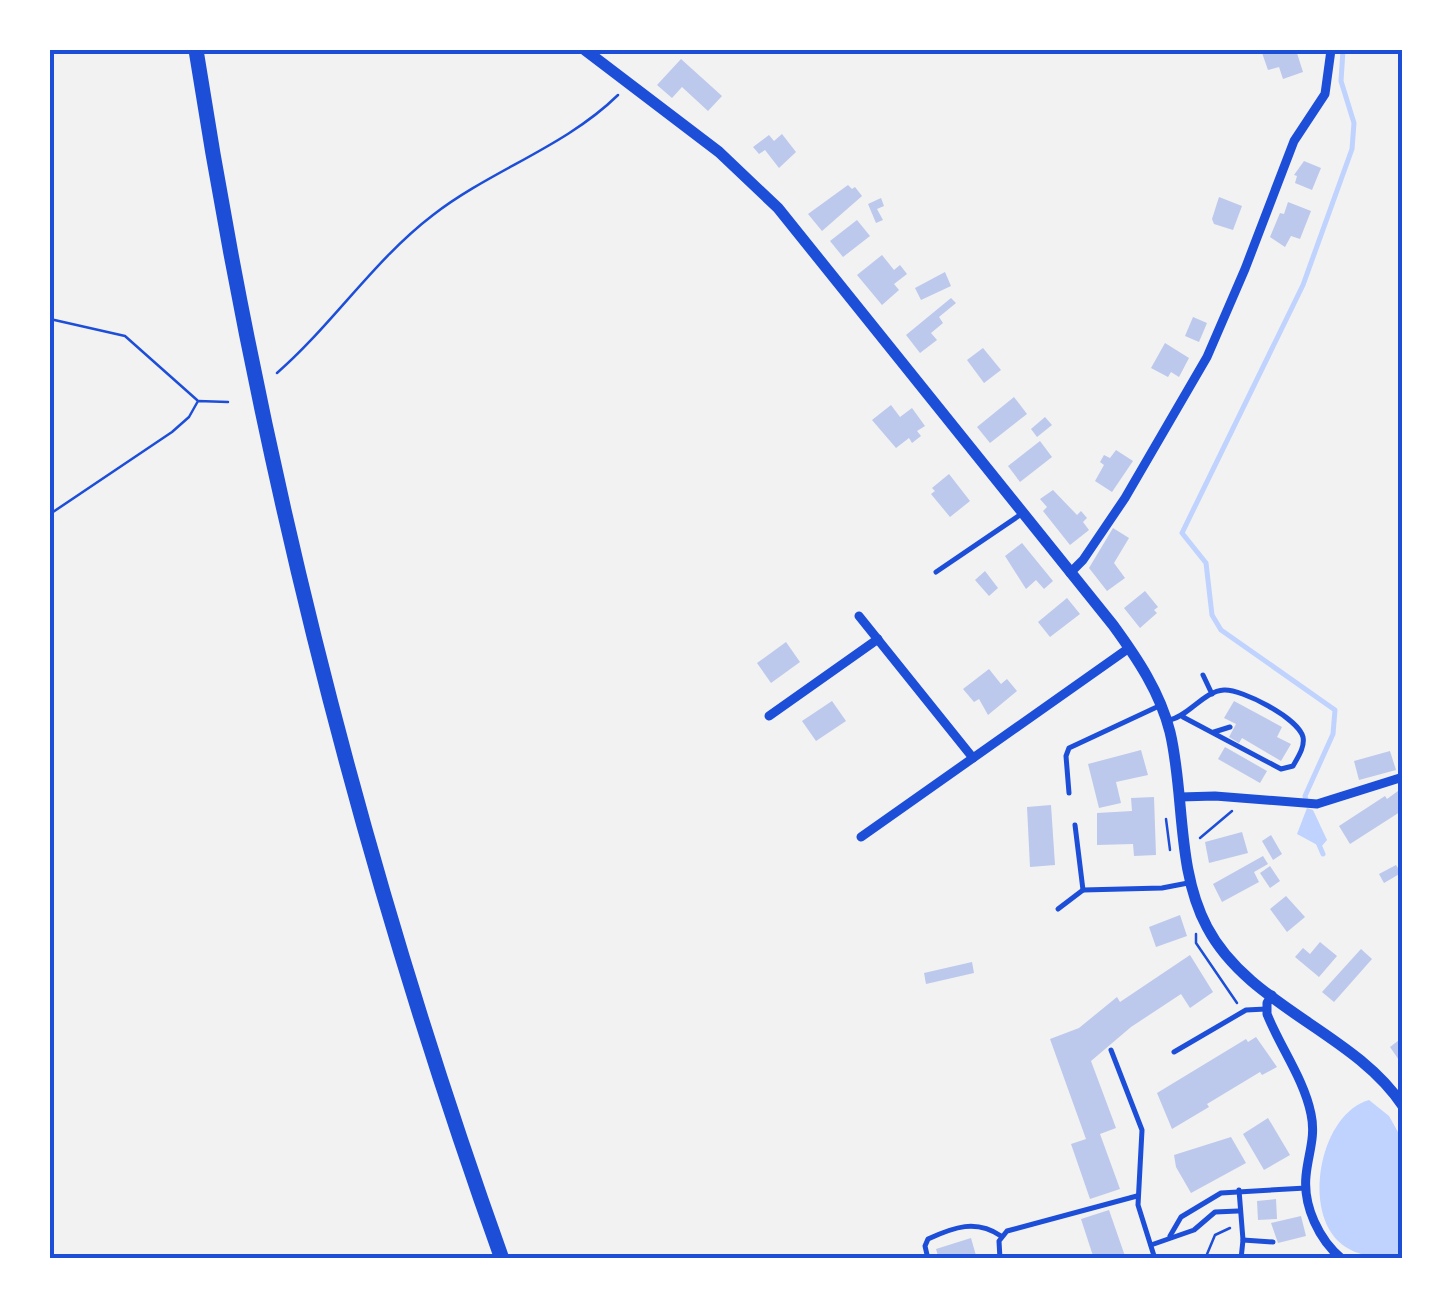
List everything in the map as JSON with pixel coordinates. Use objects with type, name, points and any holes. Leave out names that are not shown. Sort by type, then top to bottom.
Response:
[{"type":"main road","points":[[196,50],[253,362],[326,677],[420,1010],[502,1259]]},
{"type":"street","points":[[585,50],[730,161],[778,208],[1129,648],[1167,721],[1192,883],[1211,935],[1272,996],[1399,1091],[1403,1106]]},
{"type":"street","points":[[1070,572],[1112,518],[1206,357],[1294,140],[1325,94],[1331,50]]},
{"type":"street","points":[[860,616],[973,758]]},
{"type":"street","points":[[769,716],[878,639]]},
{"type":"street","points":[[860,836],[1129,648]]},
{"type":"street","points":[[1180,797],[1313,804],[1403,776]]},
{"type":"street","points":[[1272,996],[1266,1008],[1311,1110],[1313,1145],[1306,1188],[1312,1214],[1324,1239],[1342,1259]]},
{"type":"lane","points":[[936,572],[1023,513]]},
{"type":"lane","points":[[1203,676],[1212,694]]},
{"type":"lane","points":[[1167,721],[1183,717],[1212,694],[1229,690],[1256,700],[1297,726],[1303,743],[1294,766],[1281,768],[1183,717]]},
{"type":"lane","points":[[1069,794],[1066,756],[1070,748],[1161,705]]},
{"type":"lane","points":[[1212,733],[1230,727]]},
{"type":"lane","points":[[1074,824],[1083,890]]},
{"type":"lane","points":[[1058,909],[1083,890],[1162,888],[1192,883]]},
{"type":"lane","points":[[1174,1052],[1246,1010],[1266,1008]]},
{"type":"lane","points":[[1110,1050],[1142,1130],[1137,1196],[1155,1259]]},
{"type":"lane","points":[[1170,1236],[1180,1217],[1221,1193],[1306,1188]]},
{"type":"lane","points":[[1239,1190],[1242,1259]]},
{"type":"lane","points":[[1000,1259],[1001,1236],[1012,1228],[1137,1196]]},
{"type":"lane","points":[[1203,1203],[1210,1216]]},
{"type":"lane","points":[[1150,1245],[1194,1230],[1215,1212],[1238,1211]]},
{"type":"lane","points":[[928,1259],[928,1239],[964,1226],[983,1226],[1001,1236]]},
{"type":"lane","points":[[1244,1240],[1274,1242]]},
{"type":"path","points":[[277,373],[324,330],[392,252],[430,216],[569,134],[629,83]]},
{"type":"path","points":[[50,319],[125,336],[198,401],[228,402]]},
{"type":"path","points":[[50,514],[172,432],[189,417],[198,401]]},
{"type":"path","points":[[1205,1259],[1218,1232],[1241,1226]]},
{"type":"water","points":[[1307,808],[1313,810],[1327,840],[1321,847],[1297,834]]},
{"type":"water","points":[[1369,1100],[1389,1116],[1403,1141],[1403,1257],[1368,1256],[1344,1246],[1327,1225],[1321,1205],[1322,1162],[1329,1141],[1352,1109]]},
{"type":"building","points":[[1261,50],[1296,50],[1303,72],[1283,79],[1279,67],[1268,70]]},
{"type":"building","points":[[681,59],[722,96],[708,111],[682,87],[672,98],[657,85]]},
{"type":"building","points":[[782,134],[796,152],[779,168],[765,150],[759,154],[753,147],[769,135],[774,141]]},
{"type":"building","points":[[1304,161],[1321,168],[1312,190],[1295,183],[1294,175]]},
{"type":"building","points":[[848,185],[862,196],[822,231],[808,214]]},
{"type":"building","points":[[1219,197],[1242,206],[1233,230],[1214,224]]},
{"type":"building","points":[[881,198],[884,206],[877,209],[883,220],[876,223],[868,204]]},
{"type":"building","points":[[1288,202],[1311,211],[1300,239],[1291,236],[1285,247],[1270,237]]},
{"type":"building","points":[[857,220],[870,236],[843,257],[830,241]]},
{"type":"building","points":[[882,255],[894,270],[900,265],[907,274],[894,284],[899,290],[882,305],[857,275]]},
{"type":"building","points":[[945,272],[951,286],[921,300],[915,288]]},
{"type":"building","points":[[951,298],[956,303],[939,317],[943,323],[931,333],[937,340],[920,353],[906,335]]},
{"type":"building","points":[[1193,317],[1207,323],[1199,342],[1185,336]]},
{"type":"building","points":[[1165,343],[1189,358],[1179,377],[1171,372],[1168,377],[1151,368]]},
{"type":"building","points":[[983,348],[1001,370],[984,383],[967,360]]},
{"type":"building","points":[[1014,397],[1027,414],[990,443],[977,427]]},
{"type":"building","points":[[891,405],[900,417],[912,408],[925,426],[917,431],[921,436],[912,443],[909,438],[896,448],[872,420]]},
{"type":"building","points":[[1045,417],[1052,425],[1037,437],[1031,429]]},
{"type":"building","points":[[1040,441],[1052,457],[1020,482],[1008,466]]},
{"type":"building","points":[[1116,450],[1133,461],[1112,492],[1095,481],[1104,465],[1100,462],[1104,455],[1110,458]]},
{"type":"building","points":[[949,474],[970,501],[950,517],[931,494],[935,491],[932,488]]},
{"type":"building","points":[[1053,490],[1077,515],[1081,511],[1087,518],[1083,522],[1089,530],[1070,545],[1043,511],[1047,507],[1040,499]]},
{"type":"building","points":[[1113,528],[1129,538],[1114,563],[1125,578],[1107,591],[1089,568]]},
{"type":"building","points":[[1022,543],[1053,581],[1044,589],[1036,580],[1026,589],[1005,556]]},
{"type":"building","points":[[985,571],[998,588],[989,596],[975,580]]},
{"type":"building","points":[[1145,591],[1158,607],[1154,610],[1157,613],[1140,628],[1124,608]]},
{"type":"building","points":[[1067,598],[1080,614],[1050,637],[1038,622]]},
{"type":"building","points":[[786,642],[800,662],[771,683],[757,663]]},
{"type":"building","points":[[989,669],[1001,684],[1007,679],[1017,691],[988,715],[979,699],[974,702],[963,689]]},
{"type":"building","points":[[832,701],[846,721],[816,741],[802,721]]},
{"type":"building","points":[[1234,701],[1282,727],[1277,737],[1291,744],[1281,761],[1242,738],[1239,743],[1229,737],[1236,724],[1224,718]]},
{"type":"building","points":[[1225,747],[1267,771],[1260,783],[1218,759]]},
{"type":"building","points":[[1141,750],[1148,775],[1116,782],[1121,803],[1099,808],[1088,764]]},
{"type":"building","points":[[1390,751],[1396,770],[1359,780],[1354,761]]},
{"type":"building","points":[[1398,791],[1403,798],[1403,810],[1350,844],[1339,826]]},
{"type":"building","points":[[1154,797],[1156,855],[1134,856],[1133,844],[1097,845],[1097,813],[1132,811],[1131,798]]},
{"type":"building","points":[[1051,805],[1055,865],[1030,867],[1027,807]]},
{"type":"building","points":[[1242,832],[1248,853],[1209,863],[1205,842]]},
{"type":"building","points":[[1271,835],[1282,854],[1273,860],[1262,841]]},
{"type":"building","points":[[1263,856],[1268,864],[1254,872],[1259,882],[1222,902],[1213,884]]},
{"type":"building","points":[[1396,865],[1401,873],[1384,883],[1379,874]]},
{"type":"building","points":[[1270,866],[1280,881],[1270,888],[1260,873]]},
{"type":"building","points":[[1286,896],[1305,917],[1287,932],[1270,909]]},
{"type":"building","points":[[1180,915],[1187,936],[1156,947],[1149,927]]},
{"type":"building","points":[[1320,942],[1337,956],[1319,977],[1295,957],[1303,948],[1310,954]]},
{"type":"building","points":[[1361,949],[1372,959],[1334,1002],[1322,992]]},
{"type":"building","points":[[1190,955],[1213,992],[1190,1008],[1181,994],[1131,1027],[1091,1061],[1116,1128],[1100,1134],[1120,1189],[1090,1199],[1071,1144],[1086,1139],[1050,1039],[1079,1028],[1117,997],[1120,1002]]},
{"type":"building","points":[[972,962],[974,973],[926,984],[924,973]]},
{"type":"building","points":[[1256,1037],[1277,1067],[1262,1075],[1260,1072],[1172,1129],[1157,1093],[1246,1039],[1248,1042]]},
{"type":"building","points":[[1403,1037],[1403,1066],[1390,1047]]},
{"type":"building","points":[[1268,1118],[1290,1155],[1264,1170],[1243,1134]]},
{"type":"building","points":[[1231,1137],[1246,1163],[1191,1193],[1176,1167],[1174,1155]]},
{"type":"building","points":[[1276,1199],[1277,1219],[1258,1220],[1257,1201]]},
{"type":"building","points":[[1109,1210],[1126,1259],[1094,1259],[1081,1219]]},
{"type":"building","points":[[1301,1216],[1306,1236],[1278,1243],[1271,1223]]},
{"type":"building","points":[[971,1238],[977,1259],[939,1259],[936,1249]]},
{"type":"waterway","points":[[1306,801],[1333,734],[1335,710],[1221,630],[1212,615],[1206,563],[1182,533],[1303,285],[1352,149],[1354,123],[1341,81],[1343,50]]},
{"type":"waterway","points":[[1317,840],[1323,854]]}]
